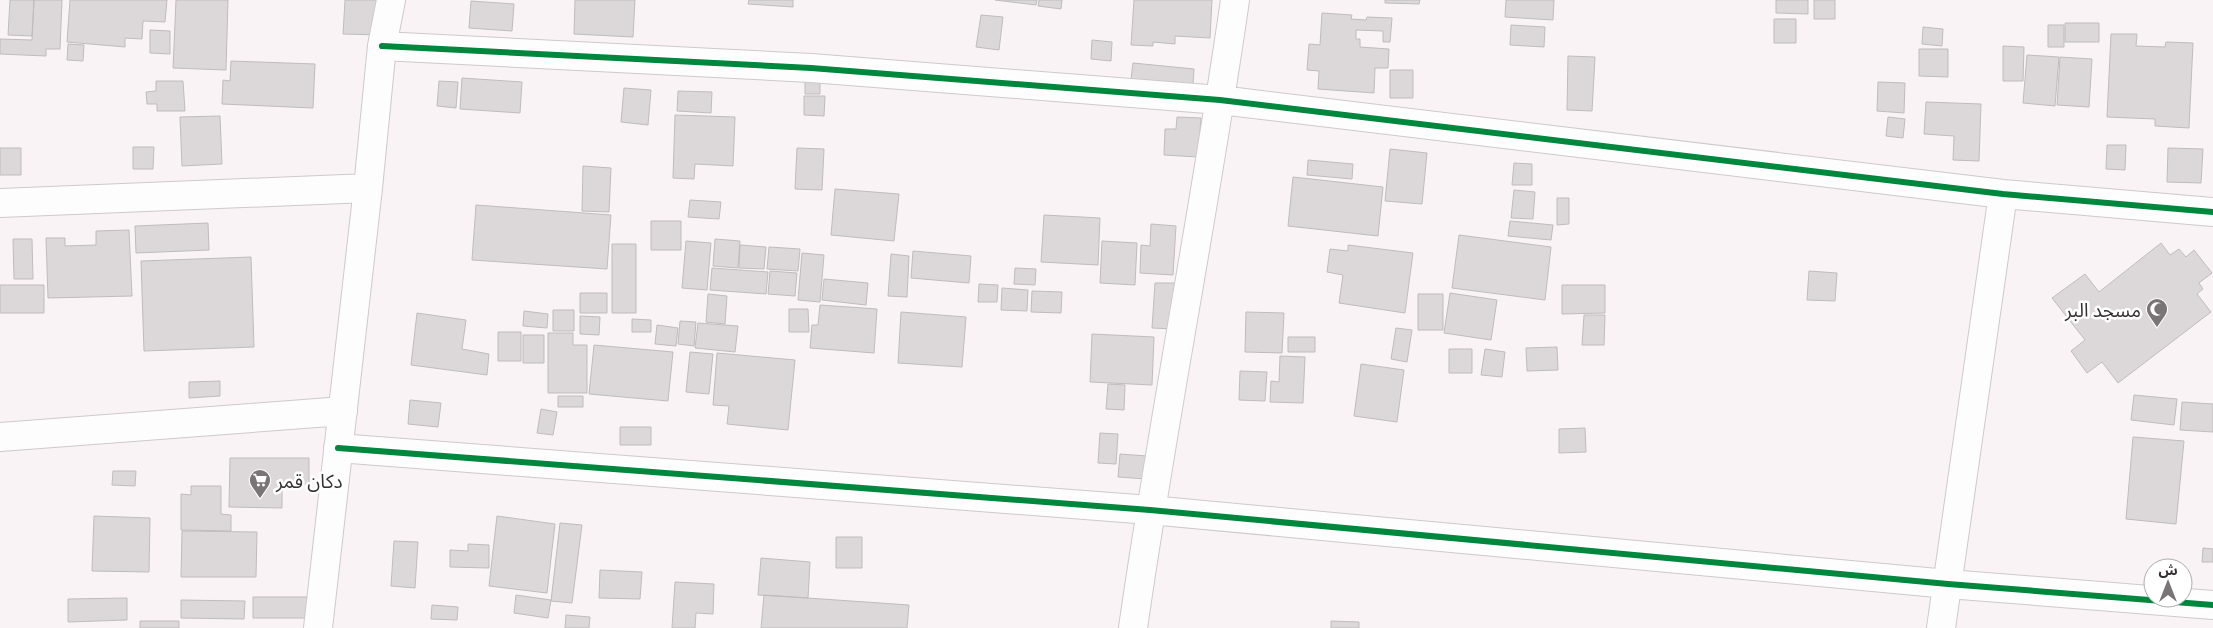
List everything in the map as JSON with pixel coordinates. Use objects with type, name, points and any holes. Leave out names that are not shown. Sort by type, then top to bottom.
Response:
[{"type":"street","points":[[318,628],[368,188],[382,46],[391,0]]},
{"type":"street","points":[[1133,628],[1150,510],[1220,100],[1234,0]]},
{"type":"street","points":[[382,46],[811,68],[1220,100],[2003,194],[2213,212]]},
{"type":"street","points":[[0,204],[368,188]]},
{"type":"street","points":[[1941,628],[2003,194]]},
{"type":"street","points":[[0,437],[343,411]]},
{"type":"street","points":[[338,448],[1150,510],[1948,584],[2213,605]]},
{"type":"building","points":[[10,0],[34,0],[32,36],[8,35]]},
{"type":"building","points":[[34,0],[62,0],[60,49],[46,49],[46,56],[0,54],[0,39],[32,40]]},
{"type":"building","points":[[70,0],[167,0],[165,22],[143,21],[142,39],[125,38],[125,47],[67,42]]},
{"type":"building","points":[[176,0],[228,0],[226,70],[173,68]]},
{"type":"building","points":[[345,0],[383,0],[380,35],[343,34]]},
{"type":"building","points":[[575,0],[635,0],[633,37],[574,34]]},
{"type":"building","points":[[749,0],[793,0],[793,7],[748,4]]},
{"type":"building","points":[[995,0],[1037,0],[1036,5]]},
{"type":"building","points":[[1039,0],[1062,0],[1061,9],[1038,6]]},
{"type":"building","points":[[1134,0],[1212,0],[1210,38],[1175,36],[1175,44],[1153,42],[1153,46],[1131,45]]},
{"type":"building","points":[[1385,0],[1420,0],[1419,4],[1385,3]]},
{"type":"building","points":[[1506,0],[1554,0],[1553,20],[1505,17]]},
{"type":"building","points":[[1776,0],[1808,0],[1808,14],[1776,13]]},
{"type":"building","points":[[1814,0],[1835,0],[1835,19],[1814,19]]},
{"type":"building","points":[[471,1],[514,4],[512,31],[469,28]]},
{"type":"building","points":[[1322,13],[1352,15],[1351,19],[1366,20],[1367,17],[1392,18],[1390,42],[1383,42],[1383,31],[1356,30],[1356,39],[1360,39],[1360,47],[1389,49],[1388,68],[1375,68],[1374,93],[1318,89],[1319,71],[1307,70],[1309,44],[1320,45]]},
{"type":"building","points":[[981,15],[1003,17],[999,50],[976,47]]},
{"type":"building","points":[[1774,19],[1796,19],[1796,43],[1774,43]]},
{"type":"building","points":[[2065,23],[2099,23],[2099,42],[2065,42]]},
{"type":"building","points":[[1511,25],[1545,27],[1544,47],[1510,45]]},
{"type":"building","points":[[2048,25],[2064,25],[2064,47],[2048,47]]},
{"type":"building","points":[[1923,27],[1943,29],[1942,46],[1922,44]]},
{"type":"building","points":[[150,30],[170,31],[170,54],[150,53]]},
{"type":"building","points":[[2111,34],[2137,34],[2136,46],[2165,47],[2166,42],[2193,43],[2189,128],[2155,126],[2155,119],[2107,117]]},
{"type":"building","points":[[1092,40],[1112,42],[1111,61],[1091,59]]},
{"type":"building","points":[[68,44],[84,45],[83,61],[67,60]]},
{"type":"building","points":[[2003,46],[2024,47],[2023,81],[2003,81]]},
{"type":"building","points":[[1919,49],[1948,49],[1948,77],[1919,76]]},
{"type":"building","points":[[2027,55],[2059,57],[2055,106],[2023,103]]},
{"type":"building","points":[[1568,56],[1595,57],[1592,111],[1567,110]]},
{"type":"building","points":[[2060,57],[2092,59],[2089,107],[2057,105]]},
{"type":"building","points":[[231,61],[315,64],[313,108],[222,104],[223,80],[230,81]]},
{"type":"building","points":[[1133,63],[1194,69],[1193,85],[1131,79]]},
{"type":"building","points":[[1390,70],[1413,70],[1413,98],[1390,98]]},
{"type":"building","points":[[462,78],[522,82],[520,113],[460,109]]},
{"type":"building","points":[[805,80],[820,81],[820,94],[805,94]]},
{"type":"building","points":[[156,81],[183,81],[185,111],[157,111],[157,104],[147,104],[146,92],[156,91]]},
{"type":"building","points":[[439,81],[458,82],[456,108],[437,106]]},
{"type":"building","points":[[1878,82],[1905,83],[1904,113],[1877,111]]},
{"type":"building","points":[[624,88],[651,90],[648,125],[621,122]]},
{"type":"building","points":[[678,91],[712,92],[711,113],[677,111]]},
{"type":"building","points":[[804,96],[825,96],[824,116],[804,115]]},
{"type":"building","points":[[1926,102],[1981,104],[1979,161],[1953,160],[1954,136],[1924,134]]},
{"type":"building","points":[[675,115],[735,117],[733,166],[695,164],[694,179],[673,178]]},
{"type":"building","points":[[220,116],[222,164],[182,166],[180,117]]},
{"type":"building","points":[[1177,117],[1201,118],[1198,157],[1164,155],[1165,129],[1176,129]]},
{"type":"building","points":[[1888,117],[1905,119],[1903,138],[1886,136]]},
{"type":"building","points":[[2107,145],[2126,145],[2125,170],[2106,169]]},
{"type":"building","points":[[133,147],[154,147],[153,169],[133,169]]},
{"type":"building","points":[[0,148],[21,148],[21,175],[0,175]]},
{"type":"building","points":[[797,148],[824,149],[822,190],[795,189]]},
{"type":"building","points":[[2168,148],[2203,149],[2201,183],[2167,182]]},
{"type":"building","points":[[1390,149],[1427,153],[1422,204],[1385,201]]},
{"type":"building","points":[[1308,160],[1353,164],[1352,179],[1307,175]]},
{"type":"building","points":[[1514,163],[1532,164],[1532,185],[1512,185]]},
{"type":"building","points":[[583,166],[611,168],[609,212],[582,211]]},
{"type":"building","points":[[1293,177],[1383,187],[1378,236],[1288,226]]},
{"type":"building","points":[[835,189],[899,194],[894,241],[831,235]]},
{"type":"building","points":[[1514,190],[1535,192],[1533,219],[1511,218]]},
{"type":"building","points":[[1557,198],[1569,198],[1569,224],[1557,225]]},
{"type":"building","points":[[690,200],[721,202],[719,219],[688,217]]},
{"type":"building","points":[[476,205],[611,215],[607,269],[472,260]]},
{"type":"building","points":[[1044,215],[1100,218],[1098,265],[1041,262]]},
{"type":"building","points":[[651,221],[681,221],[681,250],[651,250]]},
{"type":"building","points":[[1510,221],[1553,225],[1551,240],[1508,236]]},
{"type":"building","points":[[208,223],[209,250],[136,253],[135,226]]},
{"type":"building","points":[[1151,224],[1176,226],[1173,275],[1140,273],[1141,245],[1150,246]]},
{"type":"building","points":[[129,230],[132,296],[48,298],[46,238],[65,238],[65,246],[96,245],[96,231]]},
{"type":"building","points":[[1459,235],[1551,247],[1545,300],[1452,288]]},
{"type":"building","points":[[13,239],[32,239],[33,279],[14,279]]},
{"type":"building","points":[[715,239],[740,241],[738,268],[713,266]]},
{"type":"building","points":[[686,241],[711,243],[707,290],[682,288]]},
{"type":"building","points":[[1102,241],[1137,243],[1135,285],[1100,283]]},
{"type":"building","points":[[2161,243],[2170,255],[2179,249],[2186,257],[2194,250],[2212,273],[2199,283],[2203,289],[2197,294],[2211,312],[2118,383],[2102,362],[2087,373],[2071,351],[2085,340],[2052,298],[2085,274],[2099,292]]},
{"type":"building","points":[[612,244],[636,244],[636,313],[612,313]]},
{"type":"building","points":[[740,245],[766,247],[764,269],[739,268]]},
{"type":"building","points":[[1348,245],[1413,253],[1405,313],[1339,303],[1343,275],[1327,272],[1330,249],[1348,251]]},
{"type":"building","points":[[769,247],[800,249],[798,271],[767,269]]},
{"type":"building","points":[[913,251],[971,256],[969,283],[911,278]]},
{"type":"building","points":[[802,253],[824,255],[820,302],[798,300]]},
{"type":"building","points":[[891,254],[909,256],[907,297],[888,296]]},
{"type":"building","points":[[251,257],[254,347],[144,351],[141,261]]},
{"type":"building","points":[[712,268],[768,272],[766,294],[710,290]]},
{"type":"building","points":[[1015,268],[1036,269],[1035,285],[1014,284]]},
{"type":"building","points":[[770,271],[797,273],[795,296],[768,294]]},
{"type":"building","points":[[1809,271],[1837,273],[1835,301],[1807,300]]},
{"type":"building","points":[[824,279],[868,283],[866,305],[822,300]]},
{"type":"building","points":[[1155,283],[1176,283],[1174,329],[1152,328]]},
{"type":"building","points":[[979,284],[998,285],[997,302],[978,302]]},
{"type":"building","points":[[0,285],[44,285],[44,313],[0,313]]},
{"type":"building","points":[[1562,285],[1605,285],[1605,313],[1562,314]]},
{"type":"building","points":[[1002,288],[1028,290],[1027,311],[1001,310]]},
{"type":"building","points":[[1032,291],[1062,292],[1061,313],[1031,312]]},
{"type":"building","points":[[580,293],[607,293],[607,313],[580,313]]},
{"type":"building","points":[[1450,293],[1497,300],[1491,340],[1444,333]]},
{"type":"building","points":[[708,294],[727,296],[725,324],[706,322]]},
{"type":"building","points":[[1418,294],[1443,294],[1443,330],[1418,330]]},
{"type":"building","points":[[820,305],[877,309],[874,353],[810,348],[812,325],[818,325]]},
{"type":"building","points":[[789,309],[808,309],[809,332],[789,332]]},
{"type":"building","points":[[553,310],[574,310],[574,331],[553,331]]},
{"type":"building","points":[[524,311],[548,314],[547,328],[523,326]]},
{"type":"building","points":[[901,312],[966,317],[962,367],[898,363]]},
{"type":"building","points":[[1246,312],[1284,313],[1282,353],[1245,352]]},
{"type":"building","points":[[417,313],[466,320],[462,349],[489,354],[487,375],[411,365]]},
{"type":"building","points":[[1584,315],[1605,315],[1604,345],[1582,345]]},
{"type":"building","points":[[580,316],[600,317],[599,335],[580,334]]},
{"type":"building","points":[[632,319],[651,320],[651,332],[632,332]]},
{"type":"building","points":[[680,321],[696,322],[694,346],[678,344]]},
{"type":"building","points":[[698,323],[738,326],[735,352],[695,348]]},
{"type":"building","points":[[657,325],[678,328],[676,346],[655,344]]},
{"type":"building","points":[[1396,328],[1412,330],[1407,362],[1391,359]]},
{"type":"building","points":[[498,332],[521,332],[521,361],[498,361]]},
{"type":"building","points":[[548,333],[573,333],[573,345],[587,345],[587,393],[548,393]]},
{"type":"building","points":[[1092,334],[1154,337],[1152,385],[1090,382]]},
{"type":"building","points":[[523,335],[544,335],[544,363],[523,363]]},
{"type":"building","points":[[1288,337],[1315,337],[1315,352],[1288,352]]},
{"type":"building","points":[[594,345],[673,352],[668,401],[589,394]]},
{"type":"building","points":[[1557,347],[1558,370],[1527,371],[1526,348]]},
{"type":"building","points":[[1449,349],[1472,349],[1472,373],[1449,373]]},
{"type":"building","points":[[1485,349],[1505,352],[1502,377],[1481,375]]},
{"type":"building","points":[[690,352],[713,354],[709,394],[686,392]]},
{"type":"building","points":[[717,353],[795,360],[788,430],[727,424],[729,406],[713,405]]},
{"type":"building","points":[[1280,356],[1305,357],[1303,403],[1270,402],[1271,381],[1279,382]]},
{"type":"building","points":[[1361,364],[1404,370],[1397,422],[1354,416]]},
{"type":"building","points":[[1240,371],[1267,372],[1265,401],[1239,400]]},
{"type":"building","points":[[220,381],[220,396],[189,398],[189,382]]},
{"type":"building","points":[[1108,384],[1125,385],[1124,410],[1106,409]]},
{"type":"building","points":[[2134,395],[2177,399],[2174,425],[2131,420]]},
{"type":"building","points":[[558,396],[583,396],[583,407],[558,407]]},
{"type":"building","points":[[410,400],[441,403],[438,427],[408,424]]},
{"type":"building","points":[[2182,402],[2213,404],[2213,432],[2180,430]]},
{"type":"building","points":[[541,409],[557,412],[553,435],[537,433]]},
{"type":"building","points":[[620,427],[651,427],[651,445],[620,445]]},
{"type":"building","points":[[1585,428],[1586,452],[1559,453],[1559,429]]},
{"type":"building","points":[[1100,433],[1118,434],[1116,464],[1098,463]]},
{"type":"building","points":[[2133,437],[2184,441],[2176,524],[2126,519]]},
{"type":"building","points":[[1120,454],[1147,456],[1146,479],[1118,477]]},
{"type":"building","points":[[230,458],[309,458],[309,484],[282,484],[282,508],[229,507]]},
{"type":"building","points":[[113,471],[136,471],[135,486],[112,485]]},
{"type":"building","points":[[191,486],[221,486],[221,514],[231,515],[231,531],[181,530],[181,494],[191,495]]},
{"type":"building","points":[[94,516],[150,518],[149,572],[92,571]]},
{"type":"building","points":[[497,516],[555,524],[547,593],[489,586]]},
{"type":"building","points":[[560,523],[582,525],[572,603],[551,601]]},
{"type":"building","points":[[182,531],[257,532],[256,577],[181,577]]},
{"type":"building","points":[[836,537],[862,537],[862,568],[836,568]]},
{"type":"building","points":[[394,541],[418,542],[415,588],[391,586]]},
{"type":"building","points":[[468,544],[489,545],[489,568],[450,567],[450,550],[468,551]]},
{"type":"building","points":[[2203,548],[2213,549],[2213,562],[2202,562]]},
{"type":"building","points":[[761,558],[810,562],[808,598],[758,595]]},
{"type":"building","points":[[600,570],[642,572],[640,599],[599,598]]},
{"type":"building","points":[[675,582],[714,584],[713,614],[696,613],[695,628],[672,628]]},
{"type":"building","points":[[516,595],[551,600],[548,618],[514,613]]},
{"type":"building","points":[[764,595],[909,605],[907,628],[761,628]]},
{"type":"building","points":[[253,597],[308,597],[307,618],[253,618]]},
{"type":"building","points":[[127,598],[127,620],[68,622],[68,599]]},
{"type":"building","points":[[181,600],[245,601],[244,619],[181,618]]},
{"type":"building","points":[[432,605],[458,607],[457,620],[431,619]]},
{"type":"building","points":[[566,615],[590,617],[589,628],[565,628]]},
{"type":"building","points":[[140,621],[179,621],[179,628],[140,628]]},
{"type":"building","points":[[1331,621],[1359,622],[1359,628],[1331,628]]},
{"type":"cycle path","points":[[382,46],[811,68],[1220,100],[2003,194],[2213,212]]},
{"type":"cycle path","points":[[338,448],[1150,510],[1948,584],[2213,605]]},
{"type":"place","name":"مسجد البر","points":[[2157,328]]},
{"type":"place","name":"دكان قمر","points":[[260,499]]}]
